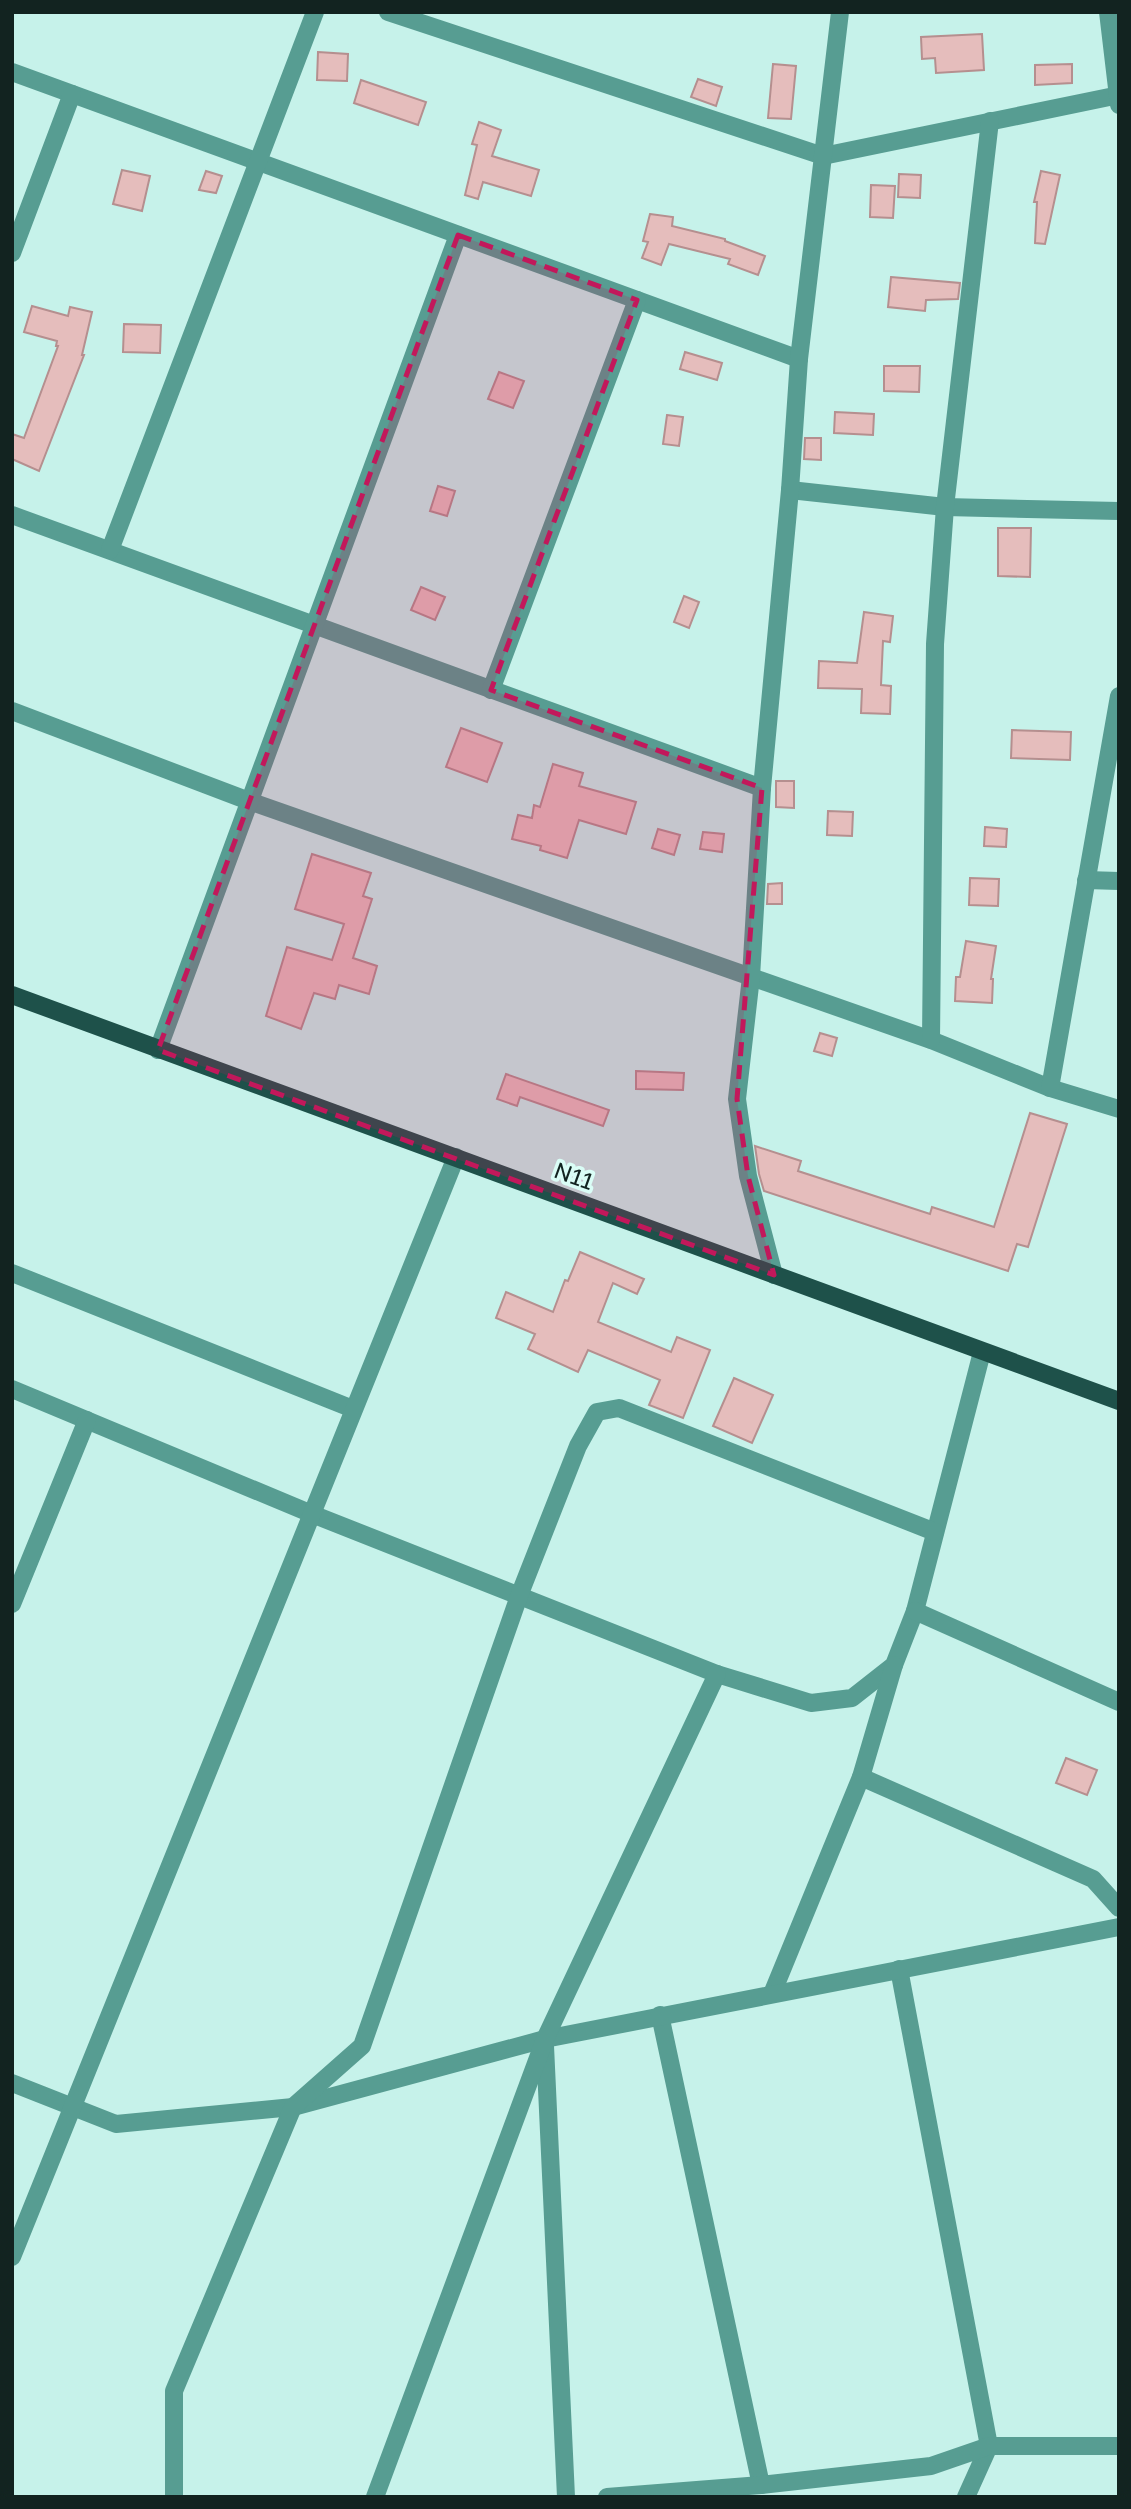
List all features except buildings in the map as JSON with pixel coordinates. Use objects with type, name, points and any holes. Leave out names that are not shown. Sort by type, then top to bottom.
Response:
[{"type":"main road","name":"N11","points":[[12,995],[1119,1401]]},
{"type":"street","points":[[110,550],[315,12]]},
{"type":"street","points":[[388,12],[823,156],[1118,95]]},
{"type":"street","points":[[774,1275],[748,1176],[737,1099],[751,977],[762,788],[790,490],[799,359],[839,12]]},
{"type":"street","points":[[1108,12],[1119,105]]},
{"type":"street","points":[[12,72],[799,359]]},
{"type":"street","points":[[12,253],[72,93]]},
{"type":"street","points":[[931,1040],[934,644],[945,507],[990,121]]},
{"type":"street","points":[[158,1050],[458,235]]},
{"type":"street","points":[[491,690],[637,300]]},
{"type":"street","points":[[790,490],[945,507],[1119,511]]},
{"type":"street","points":[[12,515],[762,788]]},
{"type":"street","points":[[1050,1088],[1119,696]]},
{"type":"street","points":[[12,711],[249,801],[931,1040],[1050,1088],[1119,1110]]},
{"type":"street","points":[[1086,880],[1119,881]]},
{"type":"street","points":[[12,2258],[456,1157]]},
{"type":"street","points":[[12,1273],[353,1409]]},
{"type":"street","points":[[772,1993],[861,1777],[894,1665],[915,1611],[982,1352]]},
{"type":"street","points":[[12,1390],[312,1514],[717,1674],[811,1703],[852,1698],[894,1665]]},
{"type":"street","points":[[174,2497],[174,2391],[293,2107],[362,2046],[519,1596],[578,1446],[597,1412],[619,1408],[935,1532]]},
{"type":"street","points":[[12,1604],[87,1420]]},
{"type":"street","points":[[915,1611],[1119,1702]]},
{"type":"street","points":[[375,2497],[545,2039],[717,1674]]},
{"type":"street","points":[[861,1777],[1093,1879],[1119,1908]]},
{"type":"street","points":[[12,2084],[116,2124],[293,2107],[545,2039],[1119,1927]]},
{"type":"street","points":[[899,1969],[989,2446],[966,2497]]},
{"type":"street","points":[[660,2015],[761,2485]]},
{"type":"street","points":[[545,2039],[566,2497]]},
{"type":"street","points":[[607,2497],[761,2485],[931,2466],[989,2446],[1119,2446]]},
{"type":"highlighted area","points":[[458,235],[637,300],[491,690],[762,788],[737,1099],[748,1176],[774,1275],[158,1050]]}]
